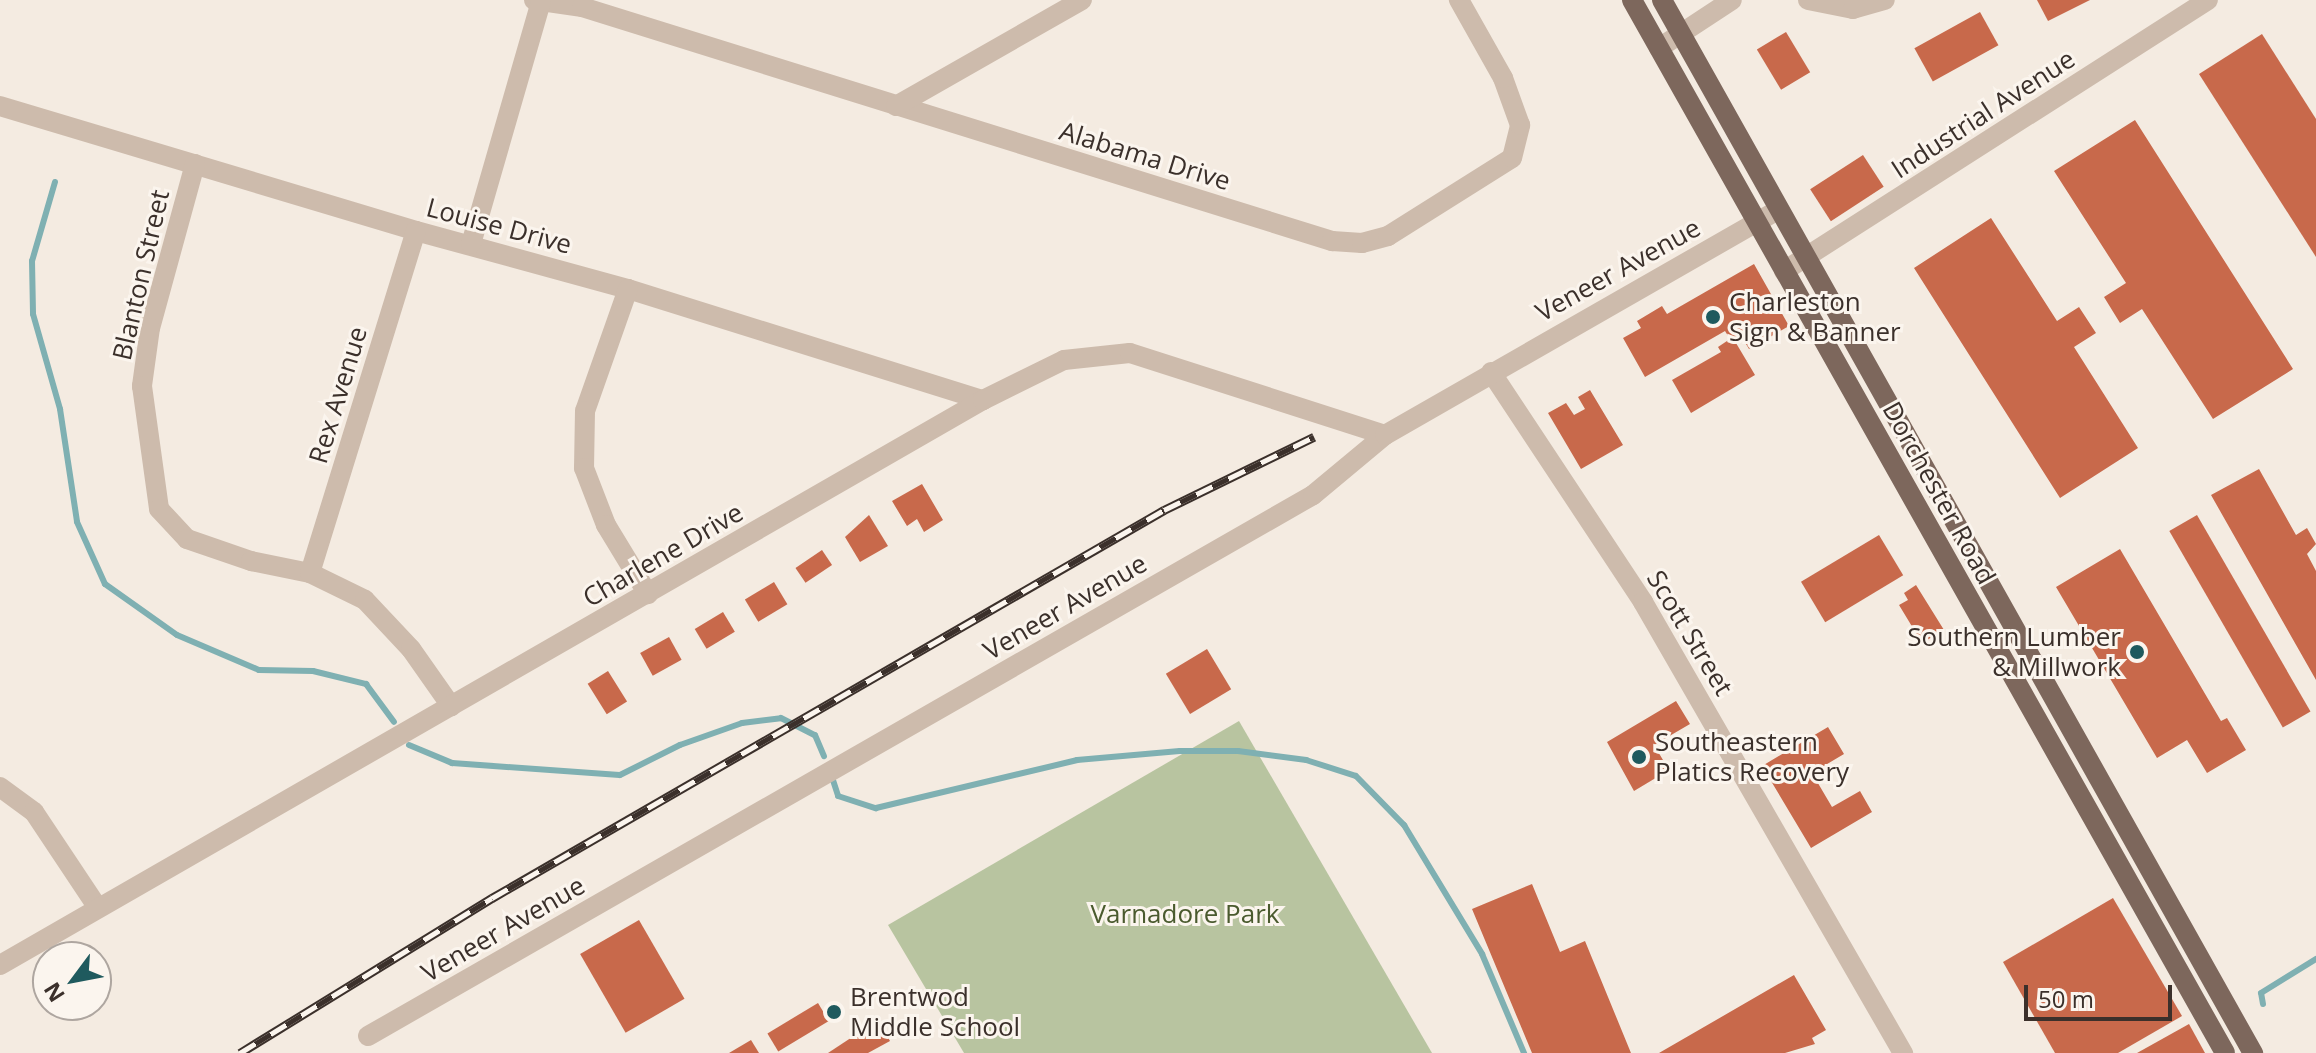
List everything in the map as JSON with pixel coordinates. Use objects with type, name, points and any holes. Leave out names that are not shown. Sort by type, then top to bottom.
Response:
[{"type":"main road","name":"Dorchester Road","points":[[1632,0],[2225,1053]]},
{"type":"main road","name":"Dorchester Road","points":[[1662,0],[2253,1053]]},
{"type":"street","points":[[896,106],[1082,0]]},
{"type":"street","name":"Alabama Drive","points":[[538,1],[588,4],[896,106],[1332,241],[1362,243],[1388,236],[1512,158],[1520,125],[1503,78],[1459,0]]},
{"type":"street","points":[[1659,48],[1732,0]]},
{"type":"street","points":[[1808,0],[1853,9],[1885,0]]},
{"type":"street","name":"Industrial Avenue","points":[[1784,271],[2208,0]]},
{"type":"street","points":[[471,244],[538,1]]},
{"type":"street","name":"Louise Drive","points":[[0,106],[416,231],[628,289],[983,400]]},
{"type":"street","name":"Blanton Street","points":[[195,164],[150,328],[142,386],[159,509],[187,539],[251,561],[310,573],[365,600],[389,622],[451,706]]},
{"type":"street","name":"Veneer Avenue","points":[[368,1036],[1313,495],[1385,435],[1779,209]]},
{"type":"street","name":"Rex Avenue","points":[[310,573],[416,231]]},
{"type":"street","points":[[628,289],[585,411],[584,468],[606,525],[648,594]]},
{"type":"street","name":"Charlene Drive","points":[[0,965],[983,400],[1064,360],[1130,353],[1385,435]]},
{"type":"street","name":"Scott Street","points":[[1491,372],[1643,602],[1903,1053]]},
{"type":"street","points":[[0,787],[34,812],[98,908]]},
{"type":"green space","name":"Varnadore Park","points":[[1239,721],[1432,1053],[964,1053],[888,925]]},
{"type":"building","points":[[2037,0],[2090,0],[2048,21]]},
{"type":"building","points":[[1980,12],[1998,45],[1933,82],[1914,48]]},
{"type":"building","points":[[1786,32],[1810,72],[1781,90],[1757,50]]},
{"type":"building","points":[[2262,34],[2316,119],[2316,257],[2199,74]]},
{"type":"building","points":[[2135,120],[2293,369],[2213,419],[2142,309],[2120,323],[2104,297],[2126,283],[2054,171]]},
{"type":"building","points":[[1863,155],[1884,187],[1831,221],[1810,189]]},
{"type":"building","points":[[1991,218],[2057,321],[2079,307],[2096,333],[2074,347],[2138,448],[2060,498],[1914,268]]},
{"type":"building","name":"Charleston Sign & Banner","points":[[1754,264],[1789,326],[1749,349],[1743,339],[1736,343],[1755,375],[1691,413],[1672,380],[1721,352],[1718,347],[1730,339],[1725,331],[1645,377],[1623,338],[1641,328],[1637,321],[1662,306],[1667,314]]},
{"type":"building","points":[[1590,390],[1623,445],[1581,469],[1548,413],[1566,403],[1574,415],[1585,409],[1578,397]]},
{"type":"building","points":[[2259,469],[2296,535],[2307,528],[2316,544],[2307,554],[2316,571],[2316,680],[2211,495]]},
{"type":"building","points":[[922,484],[943,520],[924,532],[917,519],[907,526],[892,501]]},
{"type":"building","points":[[869,515],[888,546],[860,562],[845,537]]},
{"type":"building","points":[[2197,515],[2310,712],[2283,728],[2169,531]]},
{"type":"building","points":[[1879,535],[1903,575],[1825,622],[1801,582]]},
{"type":"building","name":"Southern Lumber & Millwork","points":[[2120,549],[2221,721],[2227,718],[2246,750],[2207,773],[2187,740],[2157,758],[2056,587]]},
{"type":"building","points":[[822,550],[832,565],[806,583],[795,568]]},
{"type":"building","points":[[774,582],[787,604],[758,622],[745,600]]},
{"type":"building","points":[[1916,585],[1944,630],[1922,643],[1899,605],[1908,600],[1904,593]]},
{"type":"building","points":[[723,612],[735,632],[707,649],[695,629]]},
{"type":"building","points":[[669,637],[682,660],[653,676],[640,653]]},
{"type":"building","points":[[1207,649],[1231,689],[1190,714],[1166,674]]},
{"type":"building","points":[[608,671],[627,702],[607,714],[588,684]]},
{"type":"building","name":"Southeastern Platics Recovery","points":[[1676,701],[1690,724],[1654,745],[1669,770],[1634,791],[1607,742]]},
{"type":"building","points":[[1828,727],[1844,754],[1812,773],[1832,807],[1860,791],[1872,812],[1811,848],[1762,766]]},
{"type":"building","points":[[1532,884],[1560,952],[1585,941],[1631,1053],[1532,1053],[1472,909]]},
{"type":"building","points":[[2113,898],[2182,1016],[2118,1053],[2055,1053],[2003,962]]},
{"type":"building","points":[[639,920],[684,999],[626,1033],[580,954]]},
{"type":"building","points":[[1794,975],[1826,1030],[1812,1038],[1815,1044],[1785,1053],[1659,1053]]},
{"type":"building","points":[[818,1003],[829,1021],[778,1051],[767,1033]]},
{"type":"building","points":[[878,1020],[890,1041],[868,1053],[828,1053]]},
{"type":"building","points":[[2189,1024],[2205,1053],[2137,1053]]},
{"type":"building","points":[[751,1040],[759,1053],[729,1053]]},
{"type":"waterway","points":[[55,182],[32,261],[33,314],[60,409],[77,522],[105,584],[177,635],[259,670],[313,671],[366,684],[394,722]]},
{"type":"waterway","points":[[409,745],[452,763],[620,775],[680,745],[742,723],[781,718],[815,735],[824,756]]},
{"type":"waterway","points":[[831,774],[838,796],[876,808],[1077,760],[1180,751],[1238,751],[1306,760],[1356,776],[1404,825],[1482,954],[1524,1053]]},
{"type":"waterway","points":[[2263,1004],[2261,993],[2316,959]]},
{"type":"railway","points":[[240,1053],[492,898],[1164,510],[1314,437]]},
{"type":"place","name":"Charleston Sign & Banner","points":[[1713,317]]},
{"type":"place","name":"Southern Lumber & Millwork","points":[[2137,652]]},
{"type":"place","name":"Southeastern Platics Recovery","points":[[1639,757]]},
{"type":"place","name":"Brentwod Middle School","points":[[834,1012]]}]
